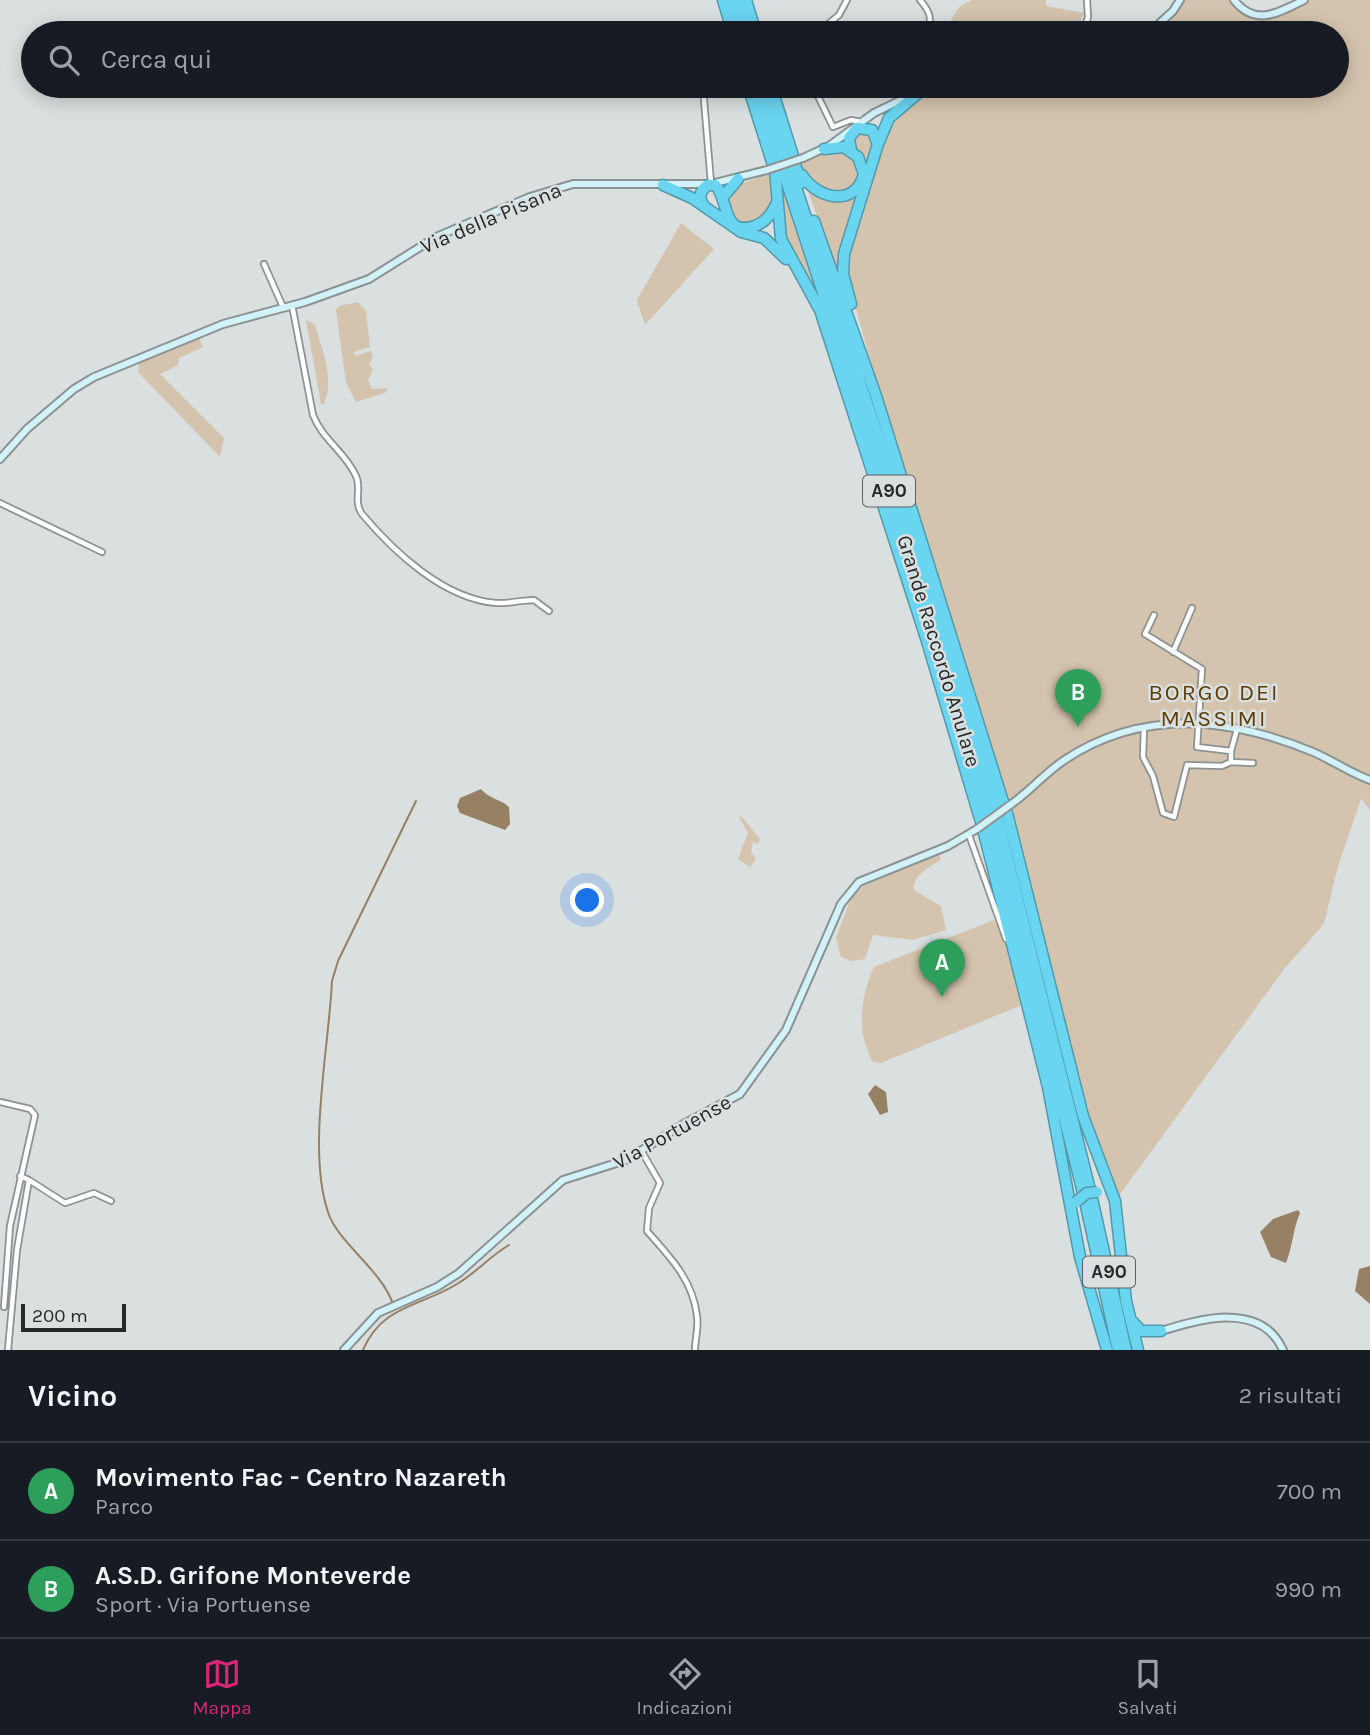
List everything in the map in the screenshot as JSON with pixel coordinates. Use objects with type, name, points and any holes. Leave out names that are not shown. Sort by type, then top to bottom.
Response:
[{"type":"highway","points":[[723,0],[729,21]]},
{"type":"highway","points":[[730,0],[736,21]]},
{"type":"highway","points":[[738,0],[744,21]]},
{"type":"highway","points":[[746,0],[752,21]]},
{"type":"highway","name":"Grande Raccordo Anulare","points":[[754,98],[786,165]]},
{"type":"highway","name":"Grande Raccordo Anulare","points":[[761,98],[786,165]]},
{"type":"highway","name":"Grande Raccordo Anulare","points":[[767,98],[786,165],[994,817],[1080,1104],[1115,1201],[1126,1301],[1138,1350]]},
{"type":"highway","name":"Grande Raccordo Anulare","points":[[773,98],[786,165],[779,194],[781,239],[787,254],[815,299],[926,638],[994,817],[1076,1242],[1107,1350]]},
{"type":"highway","points":[[876,396],[842,264],[878,144],[889,118],[914,98]]},
{"type":"highway","points":[[851,150],[848,139],[852,129],[869,128],[878,144]]},
{"type":"highway","points":[[786,165],[817,192],[835,197],[847,196],[859,186],[864,174],[861,160],[851,150],[840,147],[824,149]]},
{"type":"highway","points":[[786,165],[876,396]]},
{"type":"highway","points":[[723,197],[738,179]]},
{"type":"highway","points":[[705,208],[701,202],[701,194],[711,184],[718,187],[728,218],[736,225],[750,227],[769,216],[779,194]]},
{"type":"highway","points":[[663,185],[678,190],[741,232],[770,242],[815,299]]},
{"type":"highway","name":"Grande Raccordo Anulare","points":[[876,396],[994,817],[1126,1350]]},
{"type":"highway","points":[[1076,1242],[1073,1213],[1087,1195],[1110,1201],[1120,1231]]},
{"type":"highway","name":"Grande Raccordo Anulare","points":[[1087,1195],[1118,1350]]},
{"type":"highway","points":[[1126,1301],[1137,1329],[1161,1331]]},
{"type":"highway","points":[[1138,1350],[1146,1339],[1161,1331]]},
{"type":"main road","points":[[1162,21],[1180,0]]},
{"type":"main road","points":[[1234,0],[1244,11],[1259,17],[1277,13],[1304,0]]},
{"type":"main road","name":"Via della Pisana","points":[[0,459],[22,434],[88,380],[215,327],[292,305],[373,277],[438,236],[555,188],[586,183],[711,184],[738,179],[786,165],[824,149],[861,122],[908,98]]},
{"type":"main road","name":"Via Portuense","points":[[344,1350],[378,1313],[460,1273],[563,1180],[609,1168],[642,1152],[687,1122],[734,1100],[749,1086],[786,1030],[841,904],[855,885],[969,835],[1063,761],[1121,731],[1144,725],[1196,722],[1237,729],[1311,751],[1370,780]]},
{"type":"main road","points":[[1161,1331],[1212,1318],[1238,1318],[1267,1329],[1283,1350]]},
{"type":"street","points":[[832,21],[839,15],[847,0]]},
{"type":"street","points":[[920,0],[930,15],[930,21]]},
{"type":"street","points":[[1087,0],[1087,21]]},
{"type":"street","points":[[704,98],[711,184]]},
{"type":"street","points":[[819,98],[834,127],[851,120],[861,122]]},
{"type":"street","points":[[264,264],[284,307]]},
{"type":"street","points":[[292,305],[313,415],[321,431],[357,477],[356,499],[362,514],[416,566],[452,589],[495,603],[535,600],[549,611]]},
{"type":"street","points":[[0,503],[102,552]]},
{"type":"street","points":[[1173,652],[1192,608]]},
{"type":"street","points":[[1154,615],[1145,634],[1202,670],[1196,722],[1197,747],[1231,751]]},
{"type":"street","points":[[1144,725],[1143,757],[1153,776],[1163,813],[1169,816],[1174,817],[1187,765],[1253,763]]},
{"type":"street","points":[[1231,762],[1237,729]]},
{"type":"street","points":[[969,835],[1004,932],[1018,984]]},
{"type":"street","points":[[0,1102],[35,1112],[8,1237],[8,1350]]},
{"type":"street","points":[[642,1152],[660,1182],[649,1208],[647,1231],[680,1268],[688,1283],[698,1318],[695,1350]]},
{"type":"street","points":[[20,1176],[65,1203],[94,1193],[111,1201]]},
{"type":"street","points":[[4,1307],[10,1290],[29,1180]]},
{"type":"shaded area","points":[[972,0],[1046,0],[1046,6],[1084,13],[1080,21],[950,21],[959,7]]},
{"type":"shaded area","points":[[1182,0],[1232,0],[1253,17],[1262,19],[1309,0],[1370,0],[1370,810],[1361,799],[1338,866],[1324,924],[1285,968],[1118,1197],[1085,1114],[1010,809],[876,382],[847,276],[847,249],[886,128],[900,108],[915,98],[1349,98],[1349,21],[1164,21]]},
{"type":"shaded area","points":[[864,130],[875,138],[866,174],[853,147],[853,135]]},
{"type":"shaded area","points":[[830,151],[849,152],[862,172],[851,191],[833,192],[819,189],[809,180],[799,164]]},
{"type":"shaded area","points":[[772,173],[776,196],[764,219],[745,226],[731,218],[727,198],[740,184]]},
{"type":"shaded area","points":[[779,174],[821,304],[786,244]]},
{"type":"shaded area","points":[[806,186],[820,196],[859,190],[842,249],[849,303]]},
{"type":"shaded area","points":[[681,223],[714,249],[645,325],[637,300]]},
{"type":"shaded area","points":[[358,302],[366,311],[370,347],[353,352],[355,356],[371,351],[373,357],[369,364],[373,369],[368,380],[372,389],[388,388],[385,393],[356,402],[346,383],[336,310],[339,306]]},
{"type":"shaded area","points":[[306,320],[315,325],[326,364],[328,384],[324,404],[321,404]]},
{"type":"shaded area","points":[[199,338],[203,347],[179,358],[178,365],[160,374],[224,438],[220,457],[138,372],[139,362]]},
{"type":"shaded area","points":[[481,789],[509,807],[510,824],[505,830],[460,813],[457,806],[460,798]]},
{"type":"shaded area","points":[[741,816],[760,839],[758,844],[753,842],[751,852],[756,859],[750,867],[738,859],[748,833],[739,817]]},
{"type":"shaded area","points":[[939,854],[941,860],[919,876],[914,890],[941,906],[946,930],[913,940],[873,935],[865,959],[852,961],[841,957],[836,938],[852,895],[864,886]]},
{"type":"shaded area","points":[[994,920],[1003,935],[1022,1005],[881,1063],[873,1062],[864,1038],[862,1015],[874,967]]},
{"type":"shaded area","points":[[875,1085],[886,1092],[888,1112],[880,1115],[868,1094]]},
{"type":"shaded area","points":[[1298,1210],[1300,1213],[1286,1263],[1271,1257],[1260,1232],[1273,1219]]},
{"type":"shaded area","points":[[1370,1266],[1370,1304],[1355,1291],[1359,1269]]},
{"type":"waterway","points":[[393,1304],[379,1279],[340,1234],[328,1212],[322,1187],[319,1130],[332,981],[338,961],[416,801]]},
{"type":"waterway","points":[[363,1350],[371,1335],[391,1315],[457,1284],[509,1245]]},
{"type":"place","name":"A.S.D. Grifone Monteverde","points":[[1078,727]]},
{"type":"place","name":"Movimento Fac - Centro Nazareth","points":[[942,997]]},
{"type":"district","name":"BORGO DEI MASSIMI","points":[[1214,705]]}]
